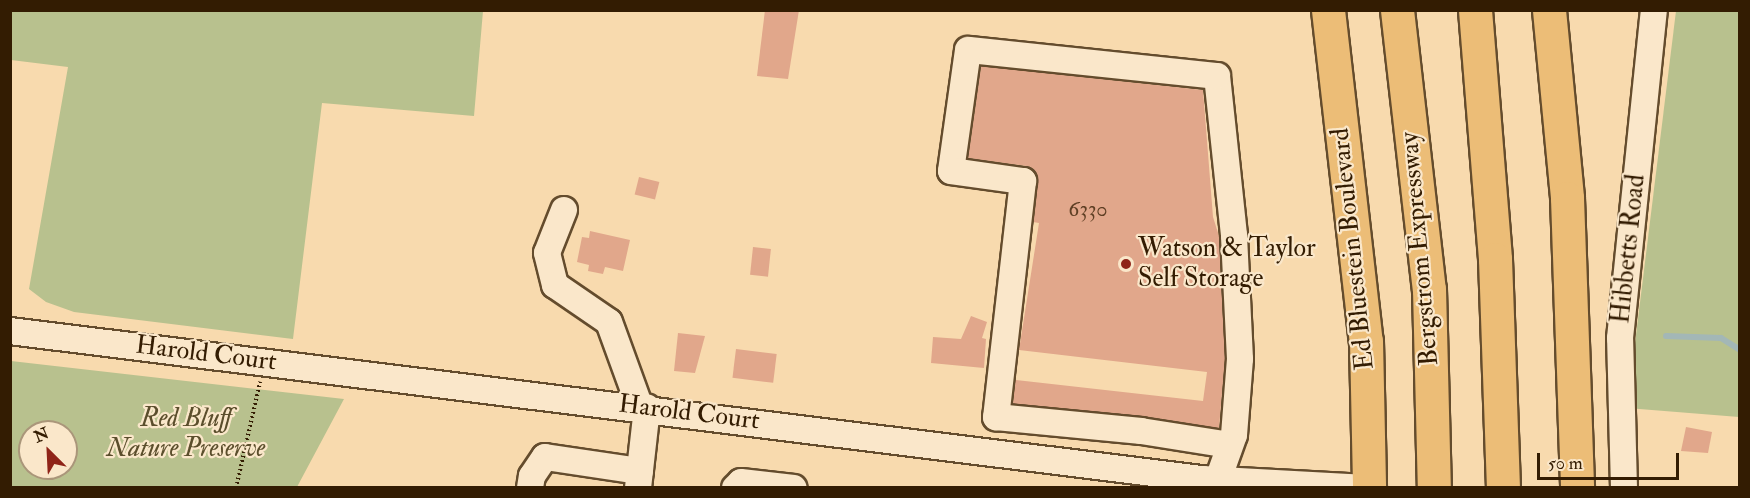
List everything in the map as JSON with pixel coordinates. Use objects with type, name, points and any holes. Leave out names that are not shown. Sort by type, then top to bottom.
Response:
[{"type":"main road","name":"Ed Bluestein Boulevard","points":[[1328,10],[1366,341],[1368,488]]},
{"type":"main road","name":"Bergstrom Expressway","points":[[1396,10],[1429,289],[1434,488]]},
{"type":"main road","points":[[1475,10],[1495,259],[1503,488]]},
{"type":"main road","points":[[1549,10],[1567,198],[1577,488]]},
{"type":"street","name":"Hibbetts Road","points":[[1624,488],[1620,338],[1654,10]]},
{"type":"street","points":[[1215,484],[1229,446],[1240,359],[1234,235],[1217,76],[968,50],[951,171],[1023,181],[996,417],[1131,430],[1229,446]]},
{"type":"street","points":[[530,488],[532,476],[545,456],[639,479],[644,408],[609,322],[555,285],[547,252],[564,210]]},
{"type":"street","name":"Harold Court","points":[[10,331],[265,360],[644,408],[1215,484],[1368,488]]},
{"type":"street","points":[[735,488],[741,482],[794,488]]},
{"type":"path","points":[[236,488],[265,360]]},
{"type":"green space","points":[[11,10],[483,11],[474,116],[322,103],[293,339],[74,312],[46,302],[29,289],[68,67],[11,60]]},
{"type":"green space","points":[[1676,11],[1739,11],[1739,417],[1627,408]]},
{"type":"green space","name":"Red Bluff Nature Preserve","points":[[11,361],[344,399],[297,487],[11,487]]},
{"type":"building","points":[[765,10],[799,10],[788,79],[757,76]]},
{"type":"building","name":"Watson & Taylor Self Storage","points":[[981,66],[1203,90],[1213,217],[1219,236],[1225,359],[1219,428],[1013,404],[1015,380],[1203,401],[1207,372],[1019,350],[1039,223],[1033,222],[1038,182],[1026,166],[968,158]]},
{"type":"building","points":[[639,177],[659,182],[655,200],[635,194]]},
{"type":"building","points":[[590,231],[630,240],[623,271],[605,267],[603,274],[588,271],[589,265],[577,262],[582,237],[589,238]]},
{"type":"building","points":[[753,247],[771,249],[768,277],[750,275]]},
{"type":"building","points":[[971,316],[987,322],[982,338],[986,339],[984,368],[931,363],[933,337],[961,339]]},
{"type":"building","points":[[678,333],[705,336],[695,373],[674,371]]},
{"type":"building","points":[[736,349],[777,354],[773,383],[732,378]]},
{"type":"building","points":[[1686,427],[1712,432],[1708,453],[1681,451]]},
{"type":"waterway","points":[[1666,336],[1721,338],[1740,350]]},
{"type":"place","name":"Watson & Taylor Self Storage","points":[[1126,264]]}]
